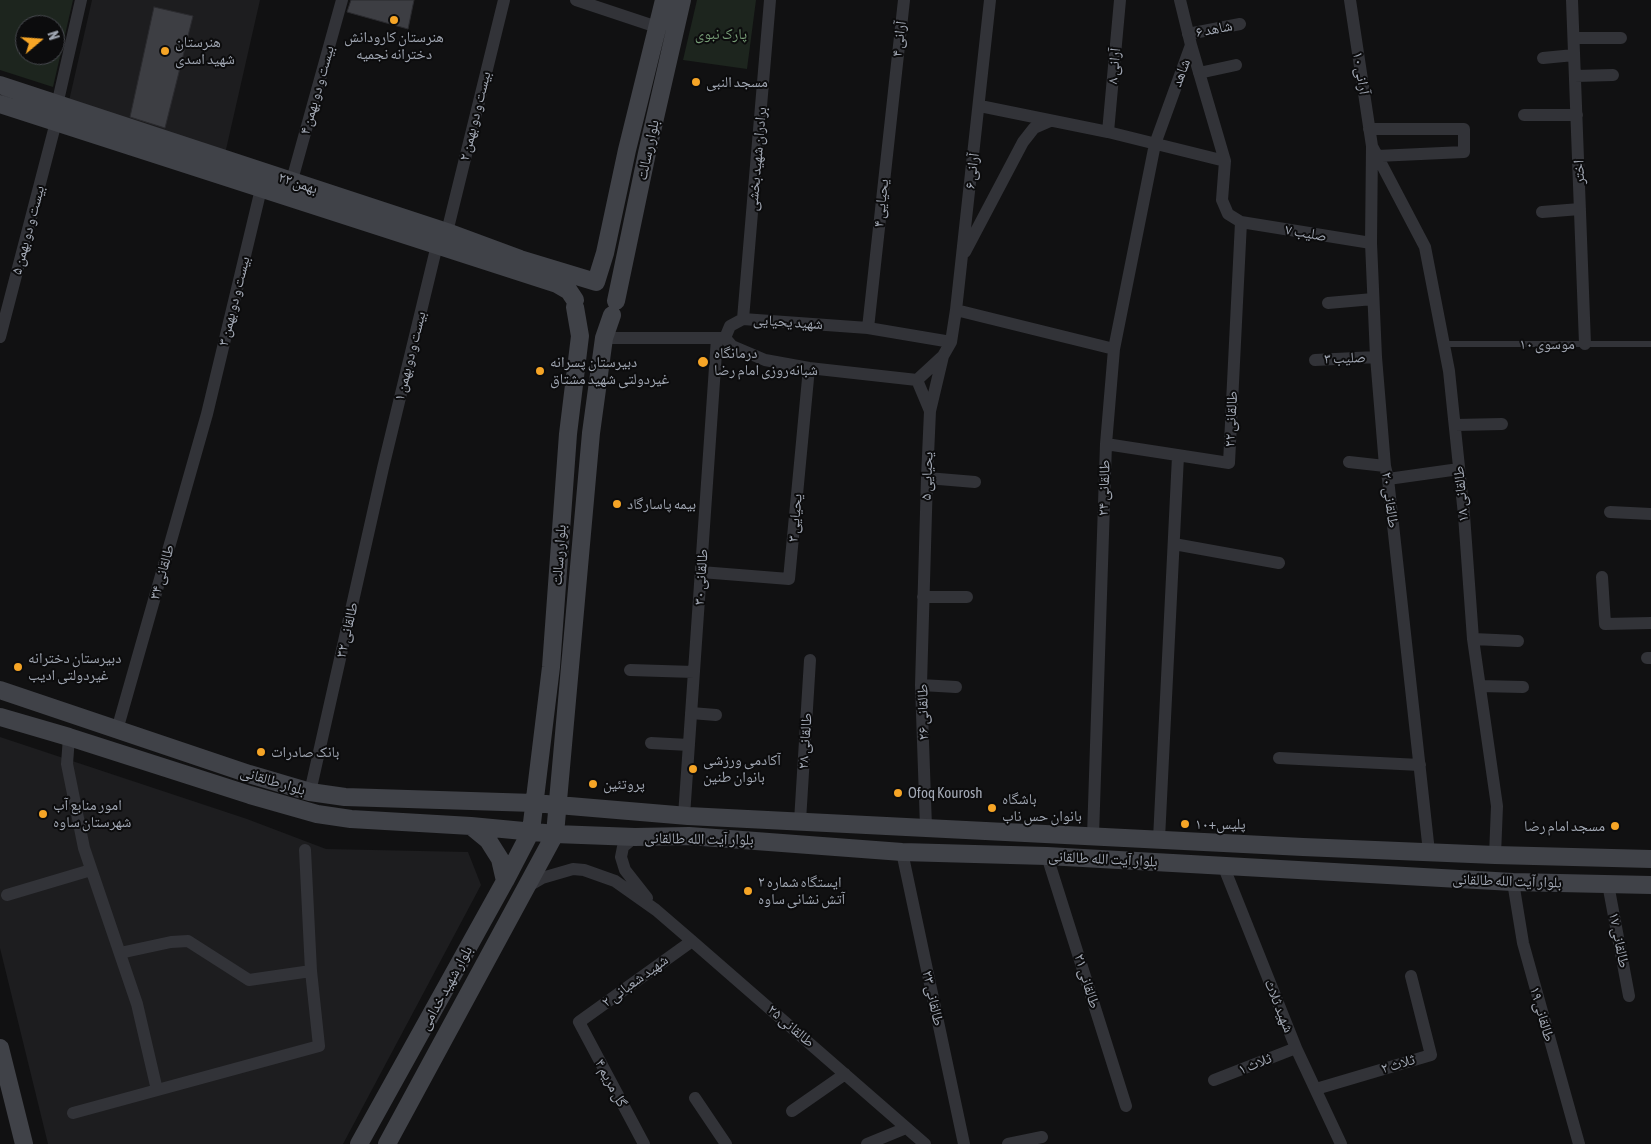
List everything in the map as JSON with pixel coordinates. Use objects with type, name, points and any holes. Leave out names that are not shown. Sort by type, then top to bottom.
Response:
[{"type":"main road","name":"بلوار رسالت","points":[[596,282],[605,253],[627,150],[664,0]]},
{"type":"main road","name":"بلوار رسالت","points":[[555,834],[591,433],[604,338],[614,308],[682,0]]},
{"type":"main road","name":"۲۲ بهمن","points":[[0,85],[292,180],[557,284],[569,291],[575,304]]},
{"type":"main road","name":"۲۲ بهمن","points":[[0,104],[261,189],[520,259],[596,282]]},
{"type":"main road","points":[[596,282],[602,283],[612,290],[614,308],[601,322],[588,322],[578,313],[575,304],[580,289],[596,282]]},
{"type":"main road","name":"بلوار رسالت","points":[[530,831],[551,667],[568,434],[580,336],[575,304]]},
{"type":"main road","name":"بلوار طالقانی","points":[[0,690],[249,774],[310,792],[345,797],[558,805]]},
{"type":"main road","name":"بلوار طالقانی","points":[[0,717],[317,814],[351,819],[471,826],[555,834]]},
{"type":"main road","name":"بلوار آیت الله طالقانی","points":[[558,805],[684,816],[1223,843],[1495,855],[1651,859]]},
{"type":"main road","points":[[742,839],[743,819]]},
{"type":"main road","points":[[471,826],[488,840],[500,859],[505,881]]},
{"type":"main road","name":"بلوار شهید خدامی","points":[[360,1144],[505,881],[530,831]]},
{"type":"main road","name":"بلوار آیت الله طالقانی","points":[[555,834],[635,837],[689,836],[902,852],[1047,856],[1513,882],[1651,885]]},
{"type":"main road","name":"بلوار شهید خدامی","points":[[387,1144],[524,888],[555,834]]},
{"type":"main road","points":[[1223,843],[1223,866]]},
{"type":"main road","points":[[0,1048],[24,1144]]},
{"type":"street","points":[[57,104],[81,0]]},
{"type":"street","name":"بیست و دو بهمن ۴","points":[[292,180],[342,0]]},
{"type":"street","name":"بیست و دو بهمن ۲","points":[[442,238],[504,0]]},
{"type":"street","points":[[576,0],[657,27]]},
{"type":"street","name":"برادران شهید بخشی","points":[[743,318],[770,0]]},
{"type":"street","name":"آرانی ۴","points":[[895,77],[904,0]]},
{"type":"street","name":"آرانی ۶","points":[[951,342],[980,106],[990,0]]},
{"type":"street","name":"آرانی ۸","points":[[1108,132],[1120,0]]},
{"type":"street","points":[[1180,0],[1198,73],[1225,161],[1222,200],[1228,214],[1241,222]]},
{"type":"street","name":"آرانی ۱۰","points":[[1350,0],[1374,151]]},
{"type":"street","name":"اختر","points":[[1572,0],[1585,344]]},
{"type":"street","name":"شاهد ۶","points":[[1189,39],[1240,24]]},
{"type":"street","points":[[1574,38],[1621,38]]},
{"type":"street","name":"شاهد","points":[[1155,144],[1189,39]]},
{"type":"street","points":[[1543,58],[1574,54]]},
{"type":"street","points":[[1198,73],[1236,65]]},
{"type":"street","points":[[1575,76],[1614,75]]},
{"type":"street","name":"یحیایی ۴","points":[[868,328],[895,77]]},
{"type":"street","points":[[980,106],[1108,132],[1225,161]]},
{"type":"street","points":[[1524,115],[1577,115]]},
{"type":"street","points":[[962,258],[1023,142],[1034,128],[1050,121]]},
{"type":"street","name":"بیست و دو بهمن ۵","points":[[0,337],[56,122]]},
{"type":"street","points":[[1369,129],[1464,129],[1464,152],[1374,151]]},
{"type":"street","name":"طالقانی ۲۴","points":[[1093,836],[1106,444],[1114,349],[1155,144]]},
{"type":"street","name":"طالقانی ۲۰","points":[[1374,151],[1370,244],[1376,357],[1428,852]]},
{"type":"street","name":"طالقانی ۱۸","points":[[1374,151],[1425,247],[1449,371],[1459,469],[1472,639],[1497,806],[1495,855]]},
{"type":"street","name":"بیست و دو بهمن ۳","points":[[207,414],[261,189]]},
{"type":"street","points":[[1542,212],[1580,209]]},
{"type":"street","name":"صلیب ۷","points":[[1241,222],[1370,244]]},
{"type":"street","name":"طالقانی ۲۲","points":[[1178,456],[1229,462],[1241,222]]},
{"type":"street","name":"بیست و دو بهمن ۱","points":[[383,468],[442,238]]},
{"type":"street","points":[[1328,303],[1373,299]]},
{"type":"street","points":[[956,310],[1114,349]]},
{"type":"street","name":"شهید یحیایی","points":[[721,338],[730,326],[743,318],[868,328],[951,342]]},
{"type":"street","points":[[604,338],[721,338],[732,346],[765,360],[809,368],[917,380],[943,356],[951,342]]},
{"type":"street","name":"طالقانی ۳۰","points":[[684,816],[701,572],[721,338]]},
{"type":"street","name":"یحیایی ۵","points":[[923,597],[930,411],[943,356]]},
{"type":"street","name":"صلیب ۳","points":[[1315,360],[1376,357]]},
{"type":"street","name":"یحیایی ۳","points":[[701,572],[789,579],[809,368]]},
{"type":"street","points":[[917,380],[930,411]]},
{"type":"street","name":"طالقانی ۳۴","points":[[116,730],[207,414]]},
{"type":"street","points":[[1454,425],[1502,424]]},
{"type":"street","points":[[1106,444],[1178,456],[1159,839]]},
{"type":"street","points":[[1349,462],[1386,466]]},
{"type":"street","name":"طالقانی ۳۲","points":[[310,792],[383,468]]},
{"type":"street","points":[[1388,479],[1459,469]]},
{"type":"street","points":[[927,478],[975,482]]},
{"type":"street","points":[[1610,512],[1651,514]]},
{"type":"street","points":[[1174,544],[1280,563]]},
{"type":"street","points":[[1602,578],[1605,624],[1651,623]]},
{"type":"street","points":[[923,597],[967,597]]},
{"type":"street","name":"طالقانی ۲۶","points":[[923,597],[922,686],[926,827]]},
{"type":"street","points":[[1472,639],[1518,641]]},
{"type":"street","name":"طالقانی ۲۸","points":[[800,822],[810,660]]},
{"type":"street","points":[[630,670],[694,672]]},
{"type":"street","points":[[922,686],[956,687]]},
{"type":"street","points":[[1480,686],[1523,687]]},
{"type":"street","points":[[691,713],[716,715]]},
{"type":"street","points":[[69,737],[66,764],[84,848],[137,1004],[157,1090]]},
{"type":"street","points":[[651,743],[689,745]]},
{"type":"street","points":[[1279,758],[1420,765]]},
{"type":"street","points":[[635,837],[623,847],[621,857],[626,870],[656,910]]},
{"type":"street","points":[[73,1113],[319,1046],[312,971],[305,850]]},
{"type":"street","name":"طالقانی ۲۳","points":[[902,852],[964,1144]]},
{"type":"street","name":"طالقانی ۲۱","points":[[1047,856],[1126,1106]]},
{"type":"street","name":"شهید ثلاث","points":[[1223,866],[1296,1048],[1341,1144]]},
{"type":"street","points":[[524,888],[542,878],[573,869],[584,870],[615,881],[656,910]]},
{"type":"street","points":[[7,895],[91,870]]},
{"type":"street","name":"طالقانی ۱۹","points":[[1513,882],[1522,943],[1579,1144]]},
{"type":"street","name":"طالقانی ۱۷","points":[[1608,884],[1629,996]]},
{"type":"street","name":"طالقانی ۲۵","points":[[656,910],[925,1144]]},
{"type":"street","name":"شهید شعبانی ۲","points":[[579,1022],[692,940]]},
{"type":"street","points":[[120,953],[171,942],[188,941],[249,980],[312,971]]},
{"type":"street","name":"ثلاث ۲","points":[[1316,1089],[1430,1055],[1411,976]]},
{"type":"street","name":"گل مریم ۴","points":[[579,1022],[644,1144]]},
{"type":"street","name":"ثلاث ۱","points":[[1214,1080],[1296,1048]]},
{"type":"street","points":[[792,1112],[845,1074]]},
{"type":"street","points":[[696,1098],[726,1144]]},
{"type":"street","points":[[867,1144],[906,1128]]},
{"type":"street","points":[[1008,1144],[1042,1137]]},
{"type":"lane","name":"موسوی ۱۰","points":[[1444,344],[1651,344]]},
{"type":"shaded area","name":"هنرستان شهید اسدی","points":[[92,0],[260,0],[225,154],[69,101]]},
{"type":"shaded area","points":[[0,737],[247,819],[326,849],[468,852],[481,885],[343,1144],[48,1144],[0,948]]},
{"type":"green space","points":[[0,0],[73,0],[65,35],[65,15],[15,15],[15,65],[58,65],[53,87],[0,70]]},
{"type":"green space","name":"پارک نبوی","points":[[697,0],[756,0],[747,69],[683,60]]},
{"type":"building","name":"هنرستان کارودانش دخترانه نجمیه","points":[[351,0],[414,0],[408,29],[347,12]]},
{"type":"building","points":[[154,7],[193,16],[165,128],[130,117]]},
{"type":"place","name":"هنرستان کارودانش دخترانه نجمیه","points":[[394,20]]},
{"type":"place","name":"هنرستان شهید اسدی","points":[[165,51]]},
{"type":"place","name":"مسجد النبی","points":[[696,82]]},
{"type":"place","name":"درمانگاه شبانه‌روزی امام رضا","points":[[703,362]]},
{"type":"place","name":"دبیرستان پسرانه غیردولتی شهید مشتاق","points":[[540,371]]},
{"type":"place","name":"بیمه پاسارگاد","points":[[617,504]]},
{"type":"place","name":"دبیرستان دخترانه غیردولتی ادیب","points":[[18,667]]},
{"type":"place","name":"بانک صادرات","points":[[261,752]]},
{"type":"place","name":"آکادمی ورزشی بانوان طنین","points":[[693,769]]},
{"type":"place","name":"پروتئین","points":[[593,784]]},
{"type":"place","name":"Ofoq Kourosh","points":[[898,793]]},
{"type":"place","name":"باشگاه بانوان حس ناب","points":[[992,808]]},
{"type":"place","name":"امور منابع آب شهرستان ساوه","points":[[43,814]]},
{"type":"place","name":"پلیس+۱۰","points":[[1185,824]]},
{"type":"place","name":"مسجد امام رضا","points":[[1615,826]]},
{"type":"place","name":"ایستگاه شماره ۲ آتش نشانی ساوه","points":[[748,891]]}]
